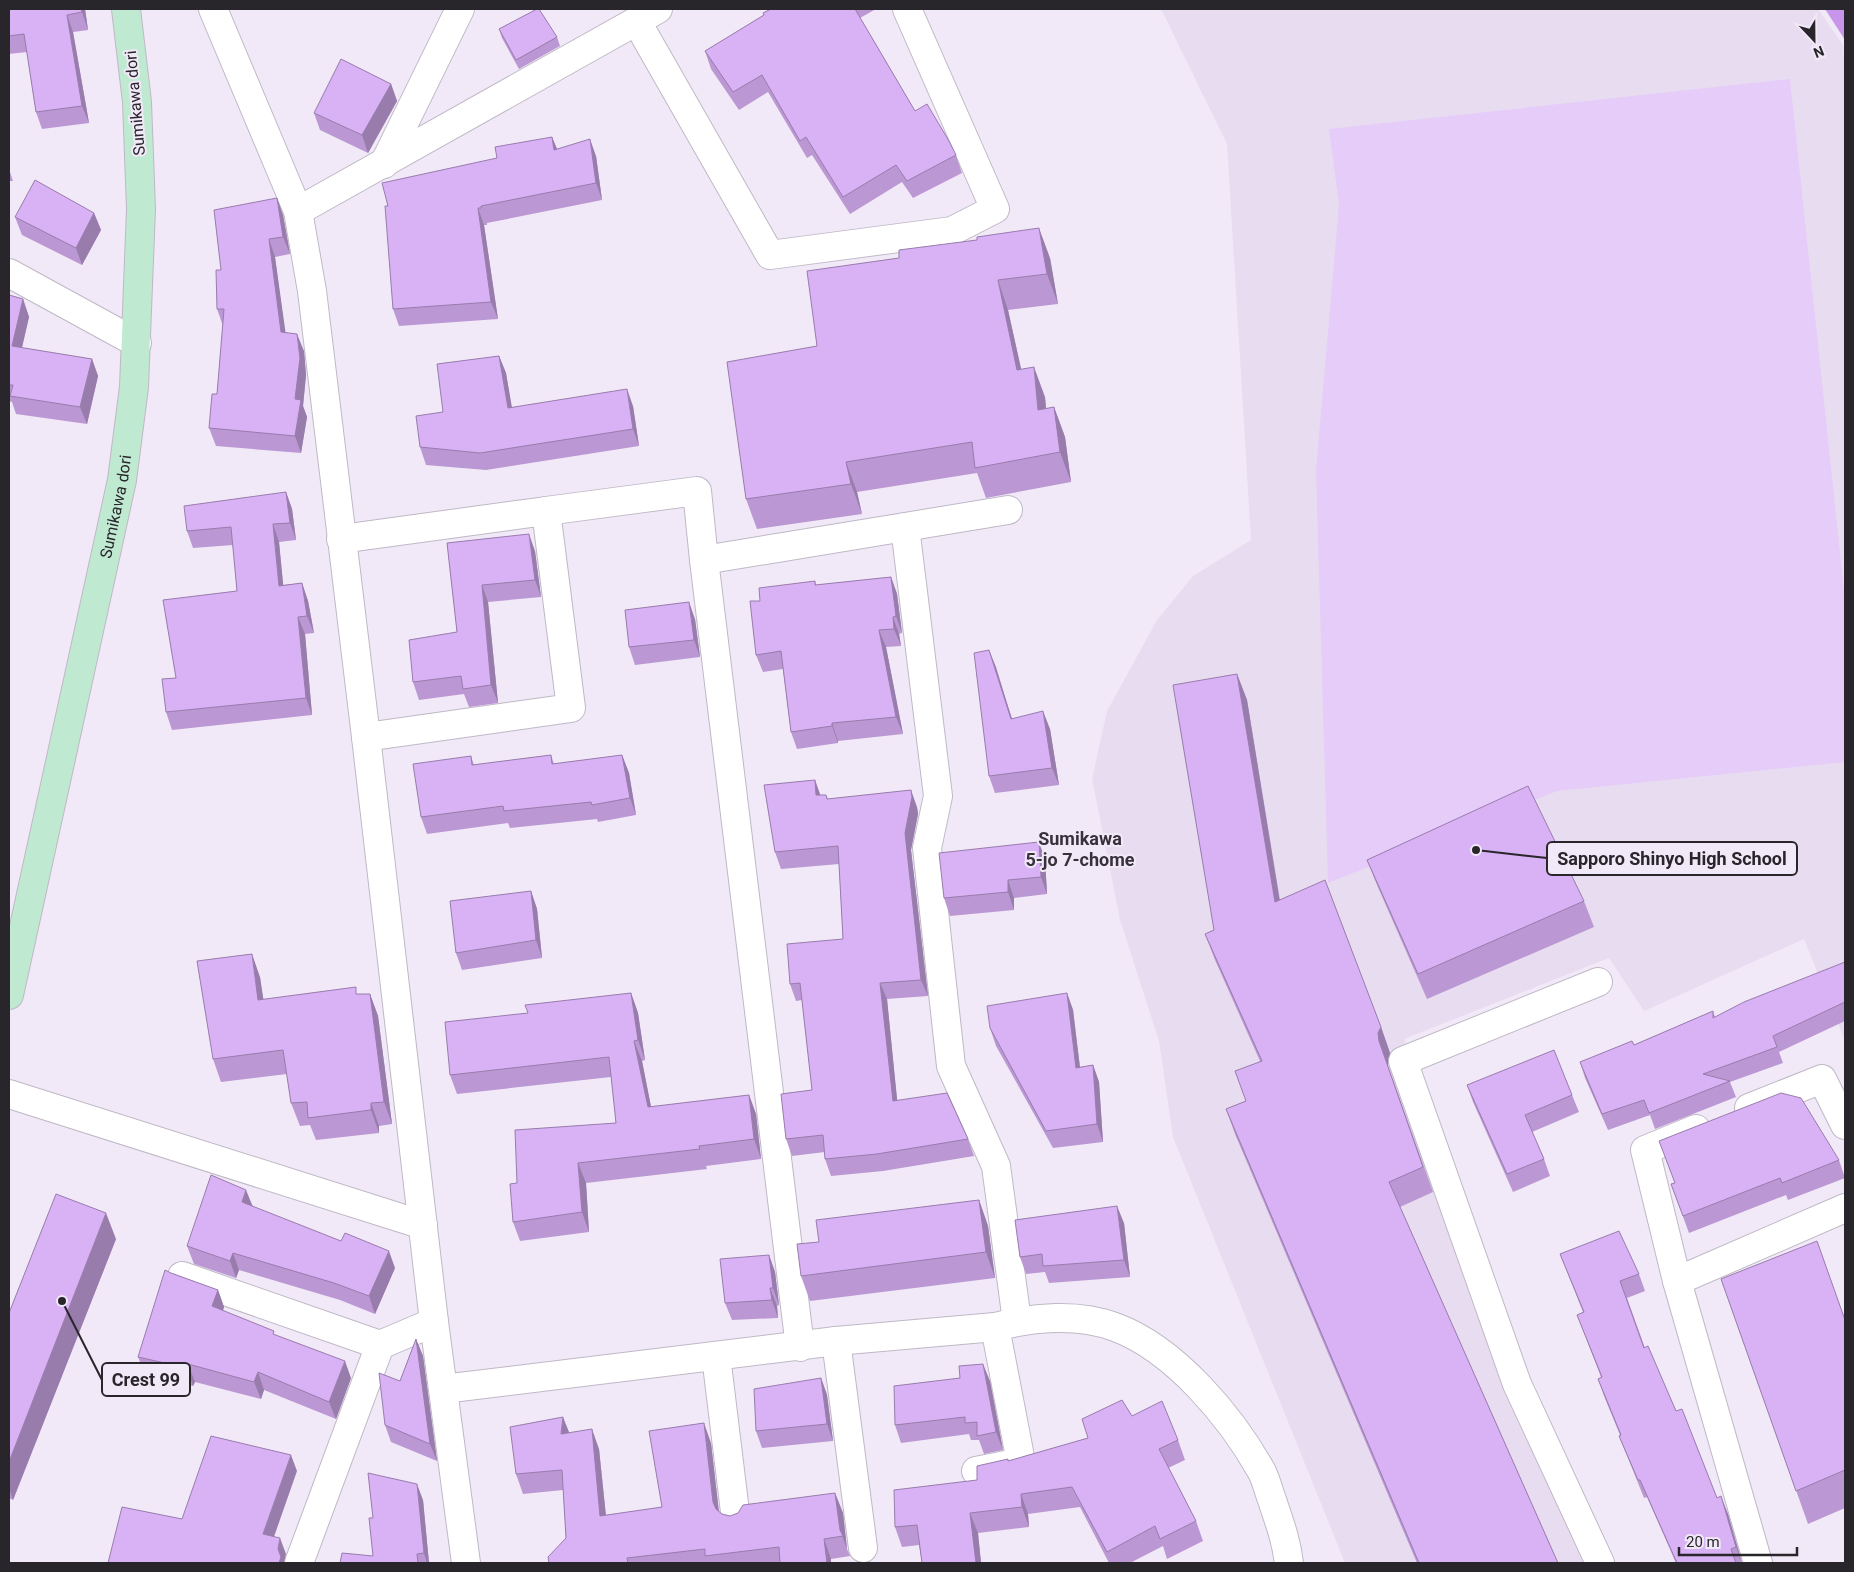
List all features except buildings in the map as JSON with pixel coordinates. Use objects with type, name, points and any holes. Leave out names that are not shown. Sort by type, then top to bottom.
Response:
[{"type":"street","name":"Sumikawa dori","points":[[9,994],[122,480],[134,386],[141,209],[137,102],[126,9]]},
{"type":"street","points":[[213,9],[298,212],[312,291],[434,1322],[466,1563]]},
{"type":"street","points":[[384,164],[460,9]]},
{"type":"street","points":[[298,212],[648,15],[770,255],[952,231],[994,209],[907,9]]},
{"type":"street","points":[[9,274],[136,343]]},
{"type":"street","points":[[341,539],[697,491],[800,1347]]},
{"type":"street","points":[[704,560],[1008,510]]},
{"type":"street","points":[[366,737],[571,708],[546,511]]},
{"type":"street","points":[[905,528],[938,796],[927,848],[952,1066],[996,1166],[1006,1324],[1021,1462],[976,1471]]},
{"type":"street","points":[[1598,982],[1403,1061],[1517,1384],[1600,1563]]},
{"type":"street","points":[[1758,1563],[1677,1281],[1645,1150],[1822,1079],[1845,1125]]},
{"type":"street","points":[[9,1094],[423,1225]]},
{"type":"street","points":[[1677,1281],[1845,1208]]},
{"type":"street","points":[[182,1276],[380,1345],[434,1322]]},
{"type":"street","points":[[443,1389],[836,1342],[1079,1318],[1116,1327],[1157,1349],[1206,1393],[1241,1438],[1263,1474],[1286,1538],[1289,1563]]},
{"type":"street","points":[[836,1342],[863,1548]]},
{"type":"street","points":[[299,1563],[380,1345]]},
{"type":"street","points":[[716,1356],[736,1520]]},
{"type":"shaded area","points":[[1161,9],[1818,9],[1843,45],[1845,71],[1845,1041],[1804,939],[1644,1011],[1609,958],[1404,1039],[1464,1191],[1481,1294],[1601,1563],[1345,1563],[1173,1137],[1159,1041],[1120,920],[1092,779],[1107,711],[1157,620],[1193,576],[1251,540],[1227,144]]},
{"type":"shaded area","points":[[1825,9],[1845,9],[1845,40]]},
{"type":"shaded area","points":[[1790,79],[1845,601],[1845,762],[1557,791],[1328,883],[1316,470],[1339,205],[1329,129]]},
{"type":"place","name":"Sapporo Shinyo High School","points":[[1476,850]]},
{"type":"place","name":"Crest 99","points":[[62,1301]]},
{"type":"district","name":"Sumikawa 5-jo 7-chome","points":[[1080,848]]}]
